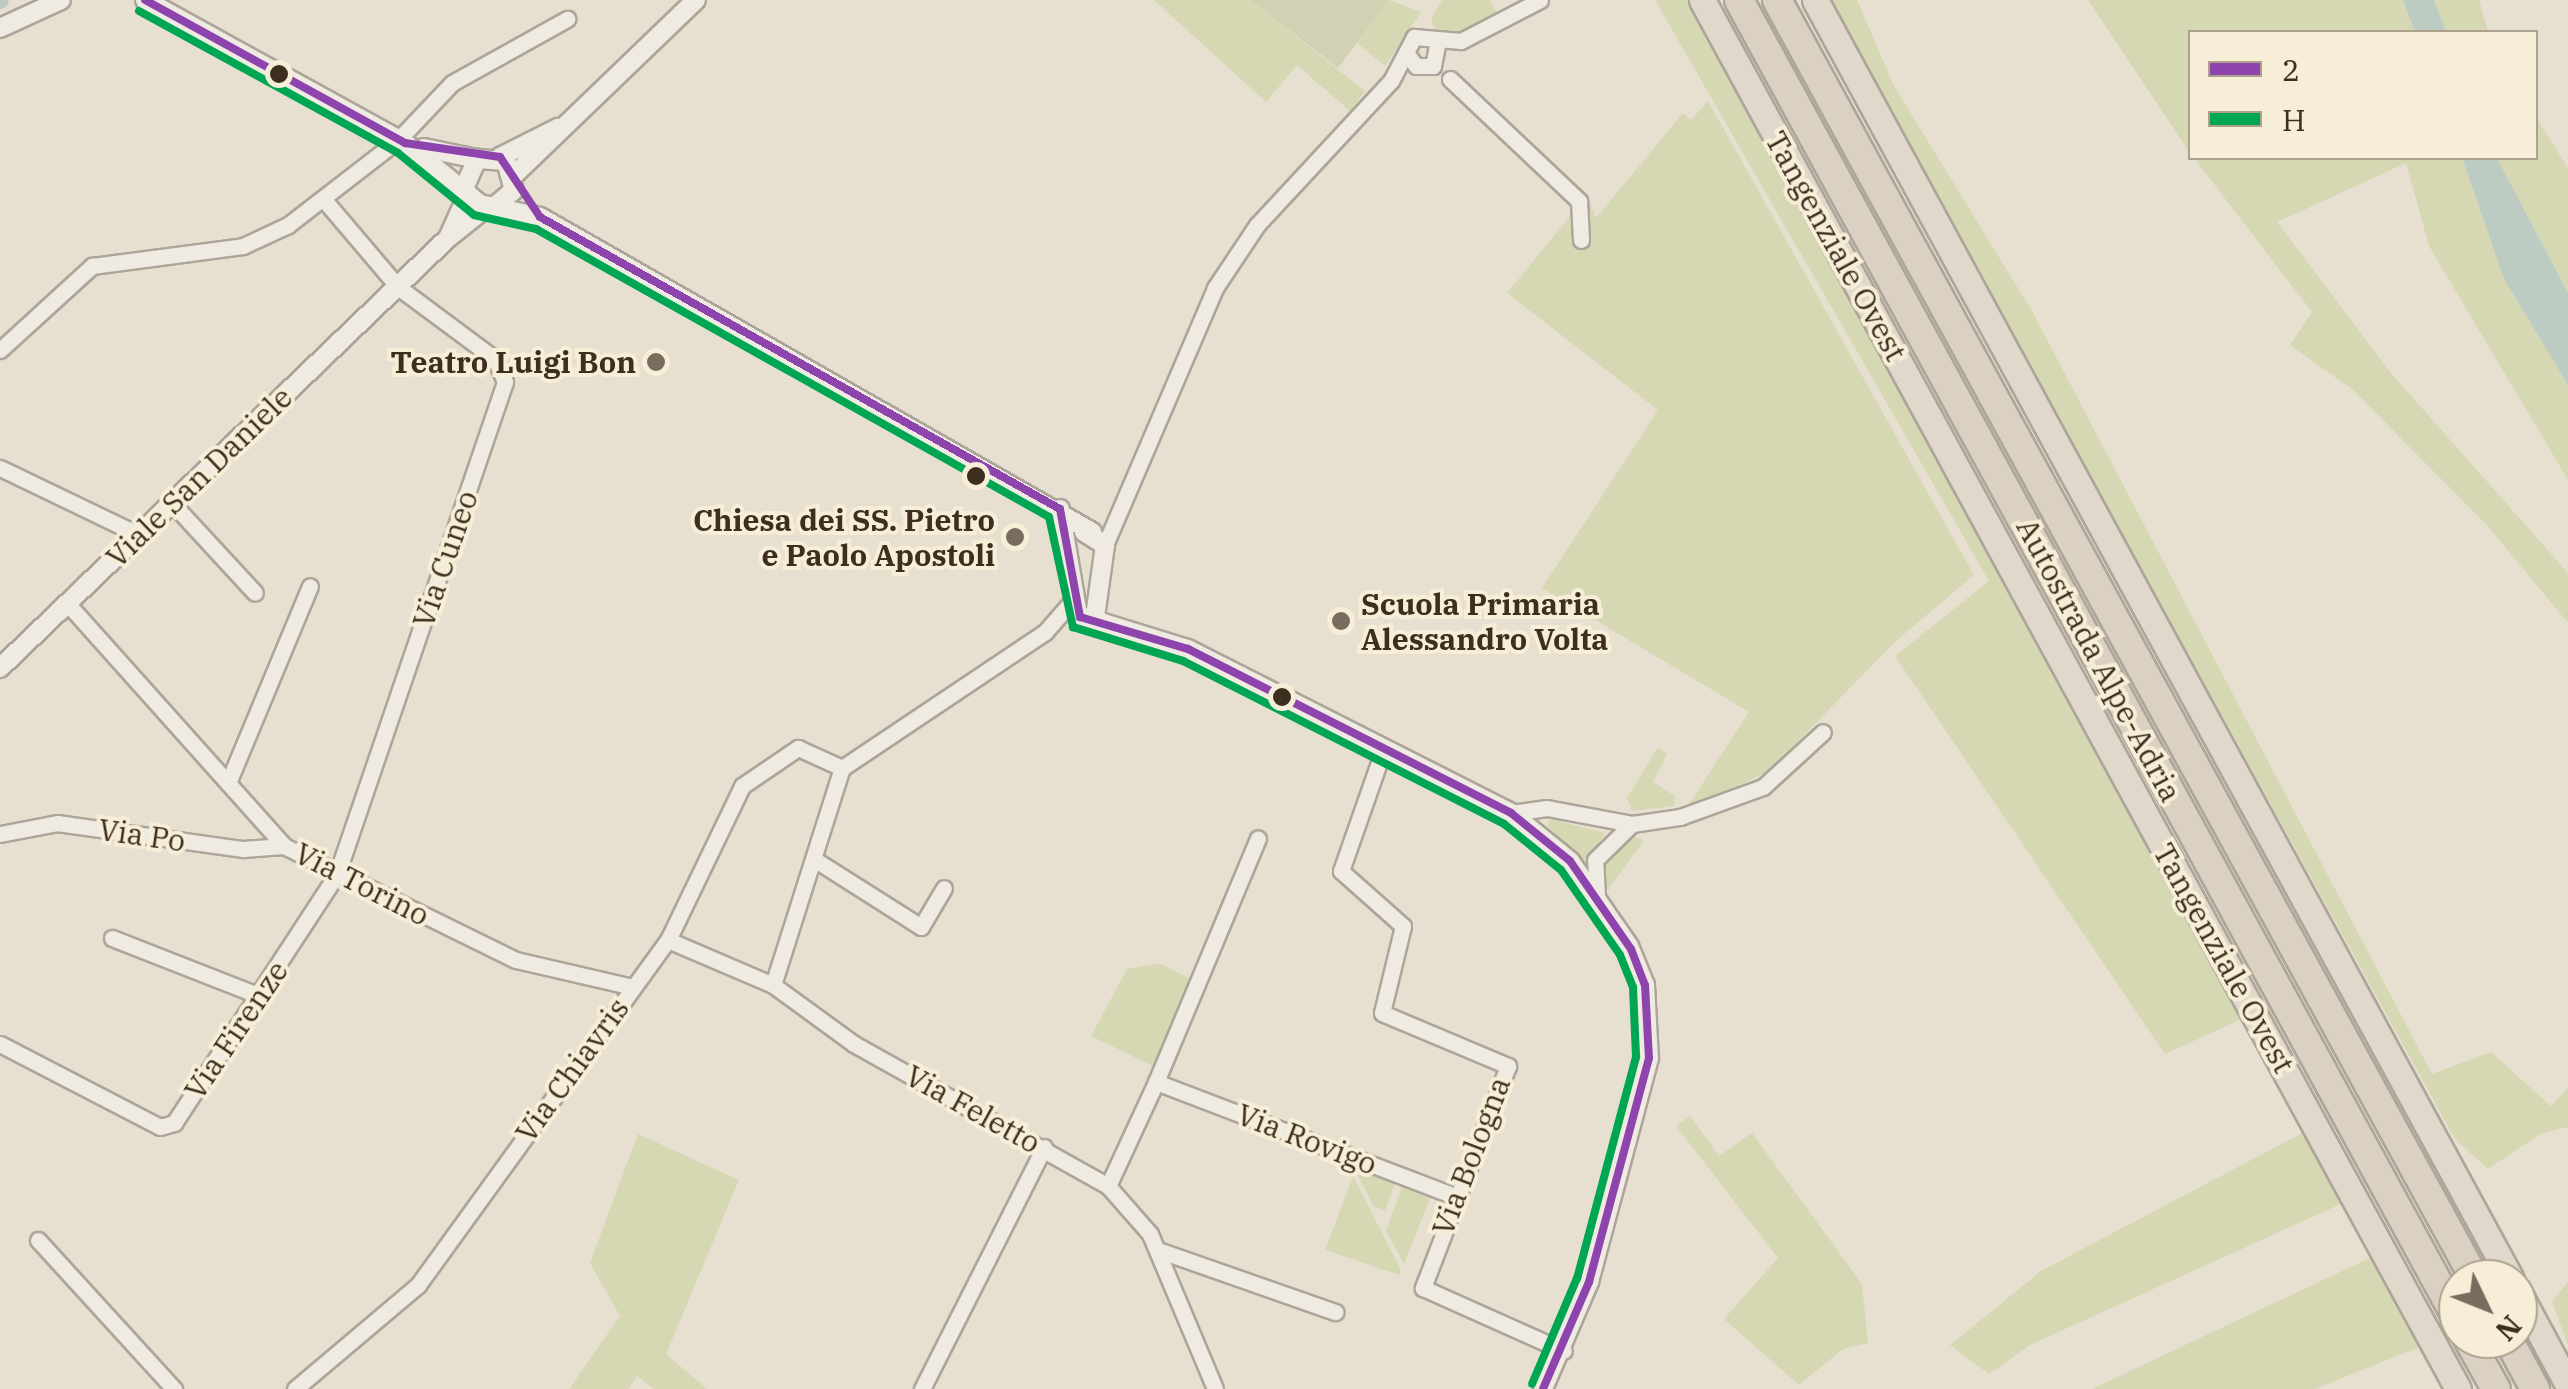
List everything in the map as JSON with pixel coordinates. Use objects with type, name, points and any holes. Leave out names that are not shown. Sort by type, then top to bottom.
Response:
[{"type":"highway","name":"Tangenziale Ovest","points":[[1702,0],[2458,1389]]},
{"type":"highway","name":"Autostrada Alpe-Adria","points":[[1739,0],[2438,1283]]},
{"type":"highway","name":"Autostrada Alpe-Adria","points":[[1777,0],[2464,1259]]},
{"type":"highway","points":[[1815,0],[2500,1259]]},
{"type":"highway","points":[[2538,1330],[2568,1386]]},
{"type":"highway","points":[[2479,1359],[2496,1389]]},
{"type":"highway","points":[[2519,1359],[2535,1389]]},
{"type":"street","points":[[0,28],[61,0]]},
{"type":"street","points":[[145,0],[401,141],[492,205],[540,217],[1101,534]]},
{"type":"street","points":[[514,182],[568,123],[696,0]]},
{"type":"street","points":[[1089,617],[1102,598],[1101,534],[1222,275],[1391,81],[1426,57],[1540,0]]},
{"type":"street","points":[[0,350],[92,266],[243,246],[325,200],[401,141],[452,83],[568,20]]},
{"type":"street","points":[[1426,57],[1579,202],[1581,240]]},
{"type":"street","points":[[401,141],[477,159],[500,157],[568,123]]},
{"type":"street","points":[[500,157],[540,217]]},
{"type":"street","name":"Viale San Daniele","points":[[448,238],[477,159]]},
{"type":"street","name":"Viale San Daniele","points":[[0,668],[448,238],[492,205],[514,182]]},
{"type":"street","points":[[325,200],[398,287]]},
{"type":"street","name":"Via Cuneo","points":[[337,874],[505,382],[495,359],[398,287]]},
{"type":"street","points":[[0,468],[139,535]]},
{"type":"street","points":[[172,504],[255,593]]},
{"type":"street","points":[[773,985],[817,861],[842,768],[895,740],[1050,628],[1073,600],[1073,542],[1060,509]]},
{"type":"street","points":[[1073,542],[1101,534]]},
{"type":"street","points":[[228,783],[310,586]]},
{"type":"street","points":[[1102,598],[1128,624]]},
{"type":"street","points":[[1073,600],[1089,617]]},
{"type":"street","name":"Via Torino","points":[[67,603],[284,846],[516,960],[633,987]]},
{"type":"street","points":[[1050,628],[1089,617],[1128,624],[1510,812],[1597,896],[1645,985],[1649,1058],[1564,1350],[1543,1389]]},
{"type":"street","points":[[1597,896],[1603,844],[1632,824],[1750,794],[1823,732]]},
{"type":"street","name":"Via Chiavris","points":[[294,1389],[418,1285],[668,940],[742,786],[788,752],[821,754],[842,768]]},
{"type":"street","name":"Via Bologna","points":[[1383,752],[1340,871],[1404,926],[1382,1013],[1508,1066],[1424,1280],[1429,1294],[1564,1350]]},
{"type":"street","points":[[1510,812],[1547,808],[1632,824]]},
{"type":"street","name":"Via Po","points":[[0,834],[56,823],[242,849],[284,846]]},
{"type":"street","points":[[1108,1186],[1258,838]]},
{"type":"street","points":[[817,861],[921,927],[944,888]]},
{"type":"street","name":"Via Firenze","points":[[0,1044],[160,1127],[174,1123],[337,874]]},
{"type":"street","points":[[112,938],[260,996]]},
{"type":"street","name":"Via Feletto","points":[[668,940],[773,985],[854,1044],[1044,1146],[1108,1186],[1158,1250],[1215,1389]]},
{"type":"street","name":"Via Rovigo","points":[[1156,1082],[1457,1197]]},
{"type":"street","points":[[922,1389],[1044,1146]]},
{"type":"street","points":[[38,1240],[174,1389]]},
{"type":"street","points":[[1158,1250],[1335,1312]]},
{"type":"green space","points":[[1154,0],[1250,0],[1365,91],[1350,111],[1297,65],[1266,102]]},
{"type":"green space","points":[[1250,0],[1389,0],[1338,68]]},
{"type":"green space","points":[[1389,0],[1421,12],[1385,66],[1357,43]]},
{"type":"green space","points":[[1442,0],[1489,0],[1499,16],[1459,34],[1436,32],[1431,19]]},
{"type":"green space","points":[[1655,0],[1692,0],[2246,1017],[2165,1054],[1895,656],[1989,581]]},
{"type":"green space","points":[[1828,0],[1857,0],[1894,86],[2032,311],[2432,1074],[2491,1052],[2551,1106],[2568,1088],[2568,1127],[2542,1133],[2488,1169],[2455,1139]]},
{"type":"green space","points":[[2088,0],[2403,0],[2414,30],[2188,30],[2188,150]]},
{"type":"green space","points":[[2434,0],[2479,0],[2487,30],[2445,30]]},
{"type":"green space","points":[[1708,101],[1974,575],[1896,641],[1769,771],[1684,812],[1749,712],[1542,588],[1658,410],[1507,293],[1587,196],[1596,218],[1683,113],[1691,120]]},
{"type":"green space","points":[[2538,120],[2568,168],[2568,293],[2498,160],[2538,160]]},
{"type":"green space","points":[[2196,160],[2463,160],[2504,279],[2568,385],[2568,480],[2429,246],[2406,163],[2277,222],[2390,372],[2568,573],[2568,623],[2486,524],[2353,390],[2290,345],[2312,312]]},
{"type":"green space","points":[[1658,747],[1667,754],[1653,782],[1675,796],[1674,806],[1632,811],[1627,798]]},
{"type":"green space","points":[[1550,819],[1605,833],[1586,863],[1547,826]]},
{"type":"green space","points":[[1631,836],[1644,840],[1608,890],[1604,865]]},
{"type":"green space","points":[[1159,963],[1192,980],[1153,1066],[1091,1036],[1127,969]]},
{"type":"green space","points":[[1690,1116],[1719,1156],[1752,1133],[1862,1284],[1868,1343],[1843,1349],[1799,1385],[1724,1319],[1778,1258],[1676,1126]]},
{"type":"green space","points":[[2306,1131],[2345,1202],[2030,1345],[1989,1374],[1950,1345],[2041,1271]]},
{"type":"green space","points":[[638,1134],[739,1180],[666,1354],[707,1389],[654,1389],[637,1376],[628,1389],[569,1389],[620,1316],[590,1263]]},
{"type":"green space","points":[[1355,1169],[1395,1184],[1385,1211],[1373,1206]]},
{"type":"green space","points":[[1353,1176],[1401,1270],[1399,1275],[1325,1250]]},
{"type":"green space","points":[[1402,1187],[1430,1198],[1404,1264],[1386,1231]]},
{"type":"green space","points":[[2374,1256],[2422,1346],[2315,1389],[2092,1389]]},
{"type":"green space","points":[[2568,1282],[2568,1346],[2552,1301]]},
{"type":"shaded area","points":[[2403,0],[2434,0],[2445,30],[2414,30]]},
{"type":"shaded area","points":[[2463,160],[2498,160],[2568,293],[2568,385],[2504,279]]},
{"type":"transit line","name":"2","points":[[145,0],[405,143],[500,157],[540,217],[1060,509],[1080,617],[1188,649],[1511,813],[1570,861],[1631,949],[1645,985],[1649,1058],[1589,1282],[1543,1389]]},
{"type":"transit line","name":"H","points":[[139,11],[398,153],[474,215],[536,229],[1049,517],[1073,627],[1183,661],[1504,824],[1561,870],[1620,955],[1633,988],[1636,1057],[1577,1278],[1532,1384]]},
{"type":"place","name":"Teatro Luigi Bon","points":[[656,362]]},
{"type":"place","name":"Chiesa dei SS. Pietro e Paolo Apostoli","points":[[1015,537]]},
{"type":"place","name":"Scuola Primaria Alessandro Volta","points":[[1341,621]]}]
